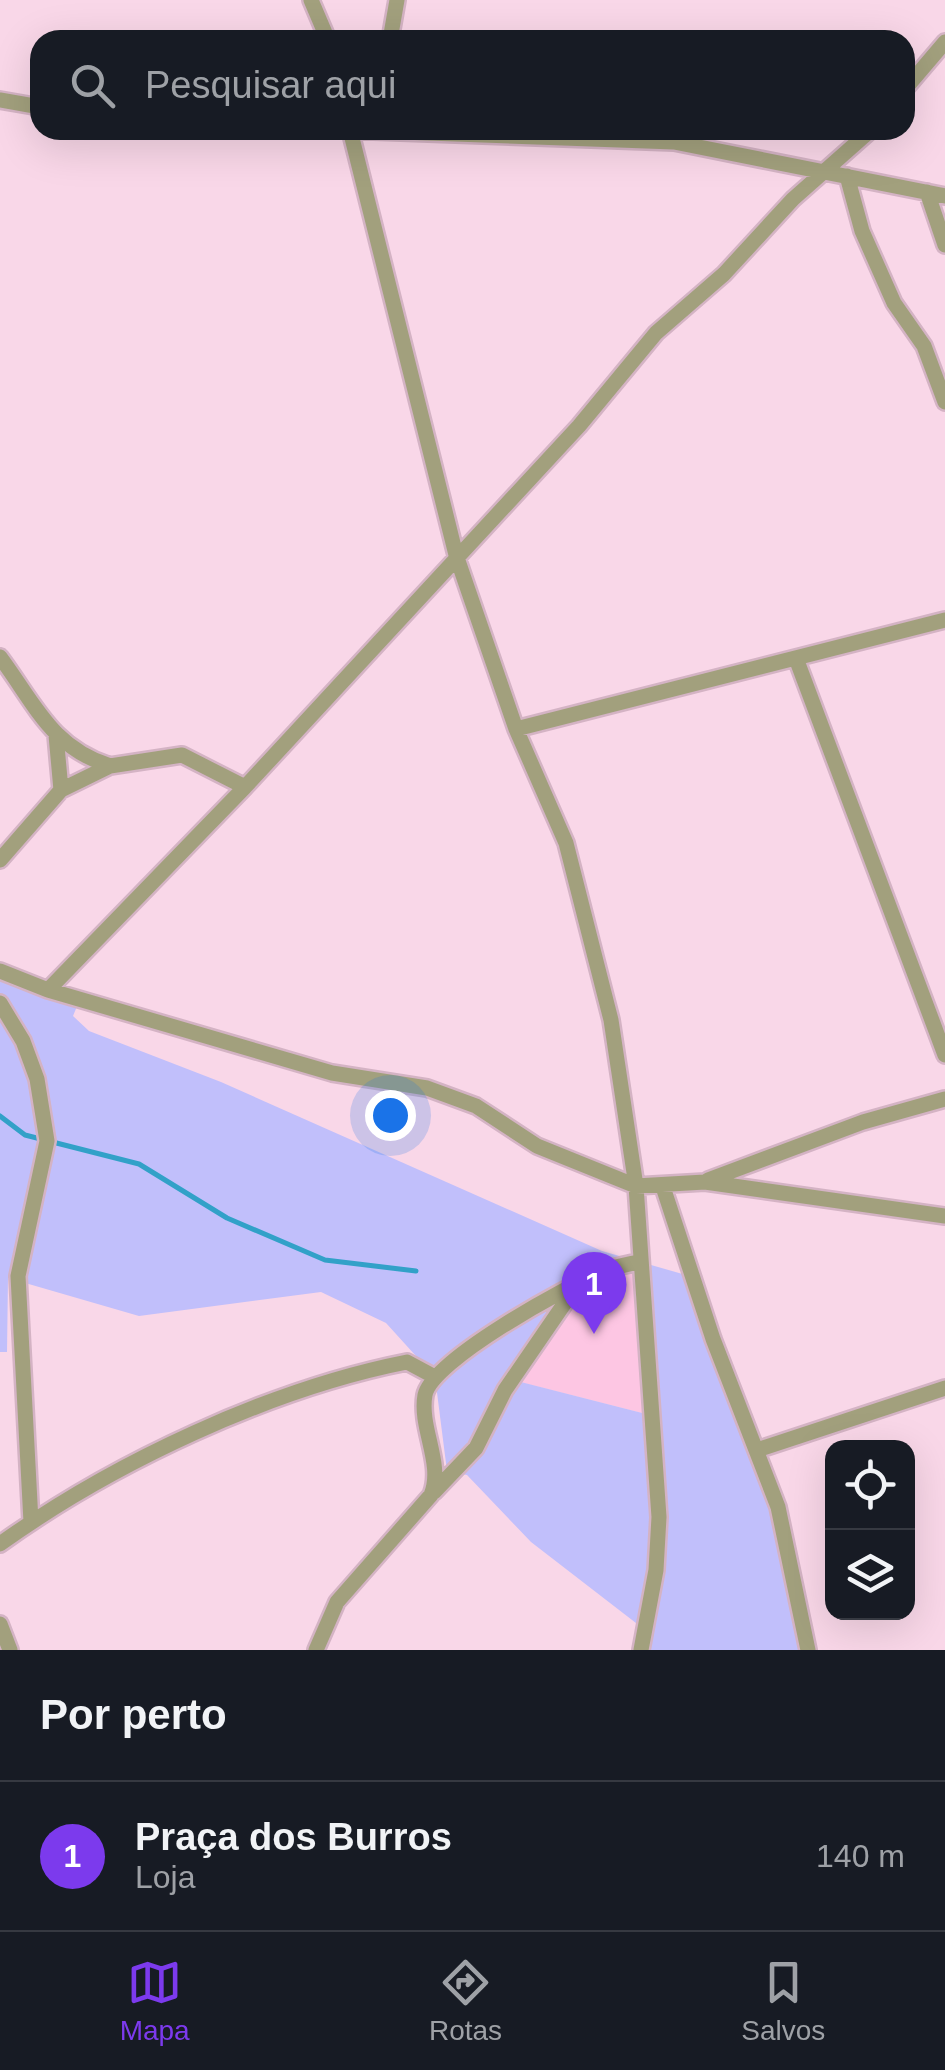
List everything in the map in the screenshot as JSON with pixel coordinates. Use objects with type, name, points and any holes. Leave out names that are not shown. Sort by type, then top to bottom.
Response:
[{"type":"street","points":[[311,0],[324,30]]},
{"type":"street","points":[[392,30],[398,0]]},
{"type":"street","points":[[915,76],[945,42]]},
{"type":"street","points":[[0,100],[30,105]]},
{"type":"street","points":[[352,140],[456,555],[516,729],[566,843],[610,1020],[636,1186],[638,1262],[658,1517],[656,1570],[641,1650]]},
{"type":"street","points":[[620,140],[674,142],[945,196]]},
{"type":"street","points":[[48,990],[245,787],[578,426],[656,333],[724,274],[860,140]]},
{"type":"street","points":[[848,176],[862,230],[894,303],[924,346],[945,402]]},
{"type":"street","points":[[927,192],[945,245]]},
{"type":"street","points":[[516,729],[662,690],[797,661],[945,620]]},
{"type":"street","points":[[0,657],[56,736],[80,756],[110,766]]},
{"type":"street","points":[[797,661],[945,1055]]},
{"type":"street","points":[[56,736],[61,790]]},
{"type":"street","points":[[0,860],[61,790],[110,766],[182,755],[245,787]]},
{"type":"street","points":[[0,971],[48,990],[332,1073],[428,1088],[476,1106],[537,1146],[636,1186],[705,1182],[863,1122],[945,1099]]},
{"type":"street","points":[[0,1003],[23,1040],[37,1079],[47,1141],[17,1293],[31,1522]]},
{"type":"street","points":[[705,1182],[945,1216]]},
{"type":"street","points":[[662,1187],[713,1339],[778,1507],[808,1650]]},
{"type":"street","points":[[431,1495],[436,1483],[425,1407],[426,1392],[436,1377],[480,1340],[601,1272],[638,1262]]},
{"type":"street","points":[[316,1650],[337,1602],[476,1448],[505,1390],[576,1287]]},
{"type":"street","points":[[0,1544],[31,1522],[205,1430],[289,1396],[407,1362],[436,1377]]},
{"type":"street","points":[[757,1450],[945,1388]]},
{"type":"street","points":[[0,1624],[10,1650]]},
{"type":"shaded area","points":[[0,971],[80,999],[73,1016],[89,1031],[221,1082],[602,1251],[693,1277],[757,1450],[808,1650],[641,1650],[645,1630],[531,1542],[467,1475],[447,1471],[435,1377],[386,1323],[321,1292],[139,1316],[8,1278],[7,1352],[0,1352]],"holes":[[[638,1262],[650,1415],[513,1380],[576,1287]]]},
{"type":"shaded area","points":[[638,1262],[650,1415],[512,1380],[576,1287]]},
{"type":"waterway","points":[[0,1116],[25,1135],[139,1164],[227,1218],[325,1260],[416,1271]]},
{"type":"place","name":"Praça dos Burros","points":[[594,1334]]}]
